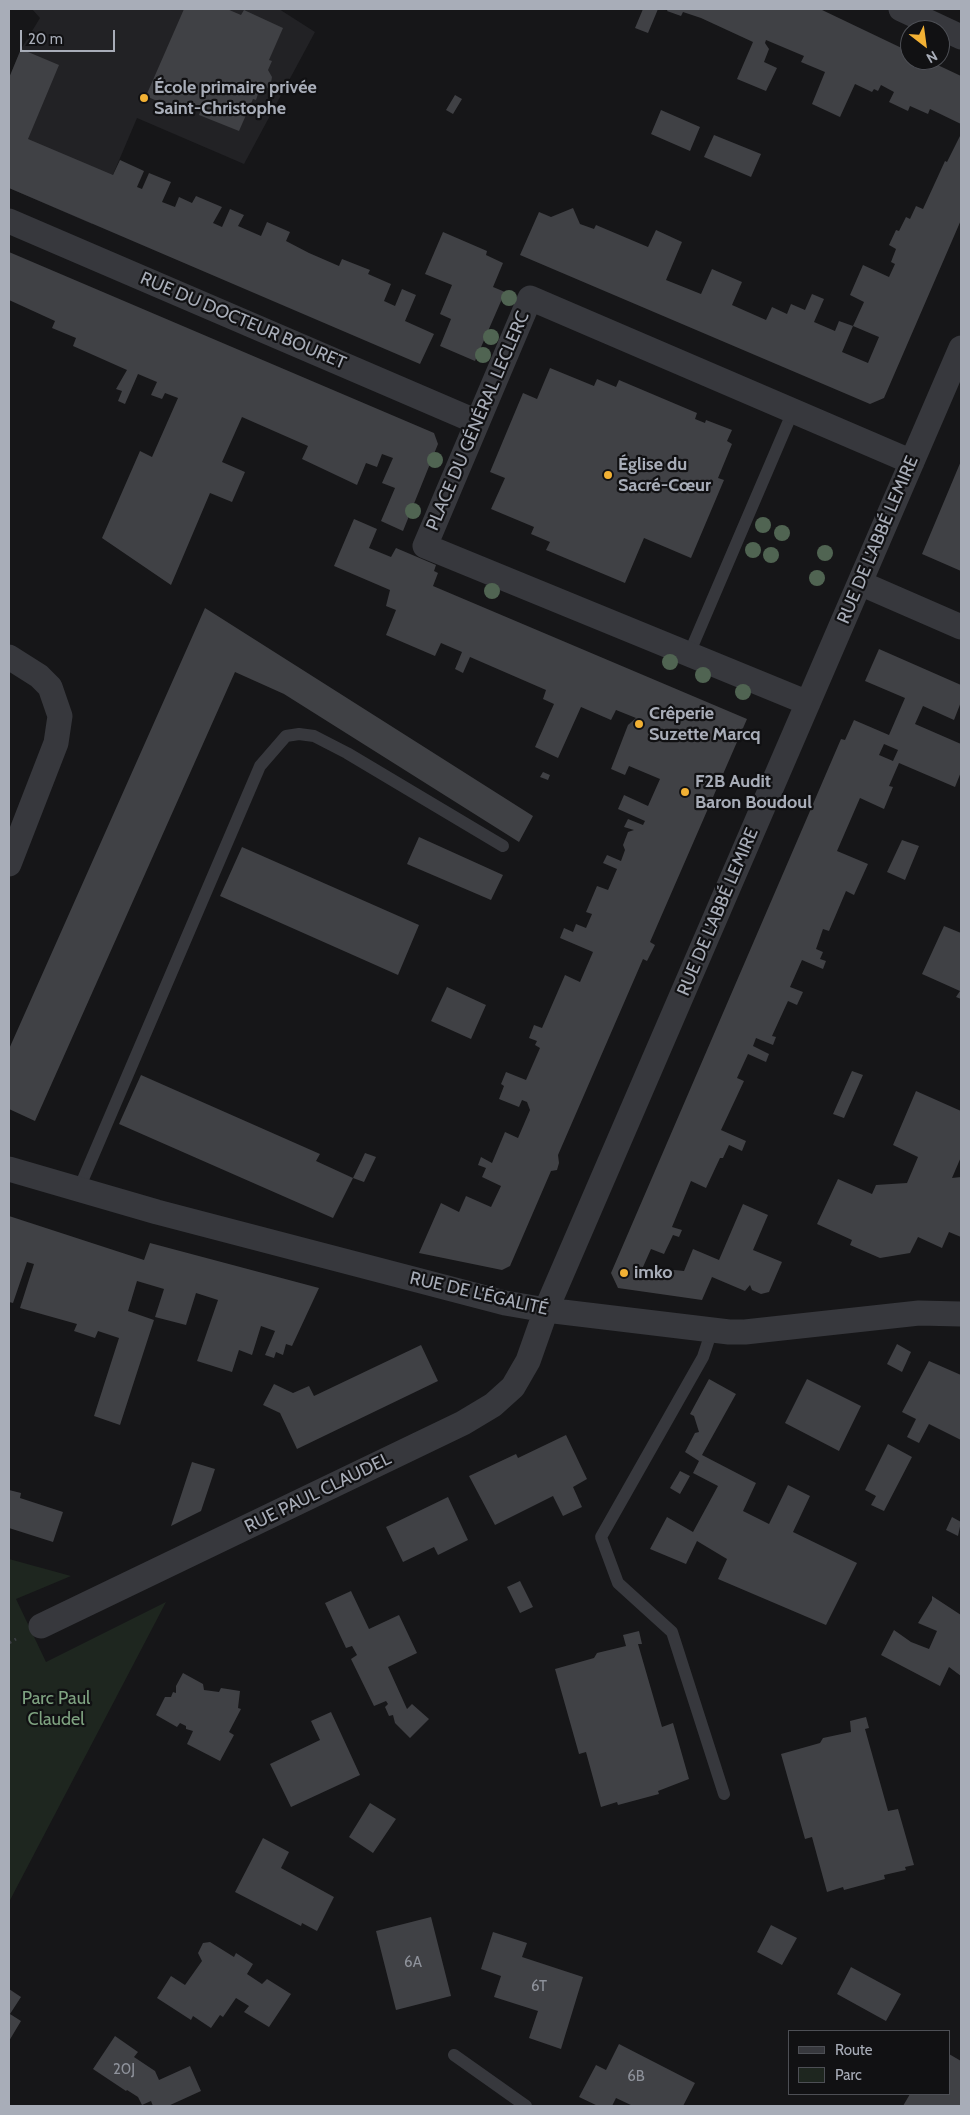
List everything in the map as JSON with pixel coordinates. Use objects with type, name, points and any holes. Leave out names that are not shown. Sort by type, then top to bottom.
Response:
[{"type":"street","points":[[901,9],[961,37]]},
{"type":"street","name":"RUE DU DOCTEUR BOURET","points":[[9,221],[477,422]]},
{"type":"street","name":"PLACE DU GÉNÉRAL LECLERC","points":[[808,703],[425,546],[530,298],[912,462]]},
{"type":"street","name":"RUE DE L'ABBÉ LEMIRE","points":[[546,1310],[961,348]]},
{"type":"street","points":[[860,583],[961,627]]},
{"type":"street","points":[[9,657],[39,676],[50,688],[60,716],[56,743],[9,864]]},
{"type":"street","name":"RUE DE L'ÉGALITÉ","points":[[9,1168],[78,1191],[487,1298],[546,1310],[712,1330],[745,1332],[919,1313],[961,1314]]},
{"type":"street","name":"RUE PAUL CLAUDEL","points":[[41,1626],[481,1414],[502,1397],[522,1374],[546,1310]]},
{"type":"lane","points":[[689,654],[793,411]]},
{"type":"lane","points":[[78,1191],[260,766],[286,736],[300,734],[314,736],[347,752],[503,846]]},
{"type":"lane","points":[[712,1330],[703,1357],[601,1537],[618,1583],[672,1632],[724,1794]]},
{"type":"lane","points":[[454,2055],[526,2106]]},
{"type":"shaded area","name":"École primaire privée Saint-Christophe","points":[[32,9],[279,9],[315,32],[244,164],[137,118],[92,224],[9,188],[9,78],[21,49],[40,18]]},
{"type":"green space","name":"Parc Paul Claudel","points":[[9,1559],[71,1576],[16,1599],[46,1662],[166,1602],[9,1902]]},
{"type":"building","points":[[184,9],[227,9],[241,15],[244,10],[283,28],[269,60],[272,61],[268,70],[272,77],[271,83],[266,90],[259,91],[256,100],[253,99],[239,131],[199,115],[201,110],[185,103],[181,112],[146,96]]},
{"type":"building","points":[[643,9],[658,9],[648,33],[635,28]]},
{"type":"building","points":[[668,9],[820,9],[900,47],[900,70],[948,70],[961,76],[961,124],[930,109],[928,114],[910,106],[908,111],[889,102],[894,92],[881,85],[878,91],[874,89],[872,92],[855,84],[840,117],[812,104],[825,72],[801,62],[804,56],[766,40],[765,43],[769,49],[764,62],[777,68],[766,91],[737,79],[753,42],[701,18],[683,12],[681,16],[667,11]]},
{"type":"building","points":[[21,49],[59,65],[28,139],[113,175],[120,160],[144,171],[137,187],[142,189],[149,173],[171,182],[162,202],[175,207],[179,197],[192,203],[196,196],[222,207],[213,223],[222,227],[230,209],[244,215],[238,226],[261,236],[267,222],[290,232],[286,241],[309,253],[339,266],[342,259],[370,270],[368,274],[391,284],[384,301],[395,306],[402,289],[416,295],[405,321],[434,334],[420,364],[9,188],[9,78]]},
{"type":"building","points":[[455,95],[462,99],[453,114],[446,110]]},
{"type":"building","points":[[661,110],[700,127],[690,151],[651,134]]},
{"type":"building","points":[[961,134],[961,220],[884,398],[870,404],[520,255],[539,212],[551,217],[573,208],[580,224],[594,229],[596,225],[648,247],[656,230],[682,242],[666,280],[701,294],[712,269],[742,282],[732,305],[766,320],[772,307],[787,314],[791,304],[805,310],[812,294],[824,299],[814,322],[835,331],[839,321],[853,326],[864,302],[850,295],[863,265],[889,277],[895,264],[891,262],[896,249],[889,245],[896,230],[899,231],[906,217],[910,219],[916,206],[923,209],[945,161],[947,162]],"holes":[[[853,326],[879,337],[868,363],[842,352]]]},
{"type":"building","points":[[714,135],[761,154],[751,177],[704,157]]},
{"type":"building","points":[[443,232],[487,251],[486,255],[503,263],[493,287],[505,292],[475,361],[440,346],[451,319],[440,314],[452,285],[425,274]]},
{"type":"building","points":[[9,252],[434,433],[438,444],[403,531],[381,521],[395,488],[382,483],[393,458],[382,454],[377,467],[366,463],[357,485],[302,459],[308,446],[242,417],[222,462],[245,472],[232,502],[210,493],[171,585],[102,538],[140,451],[152,457],[178,398],[165,393],[162,399],[151,395],[157,382],[138,374],[125,404],[118,401],[122,391],[116,389],[127,370],[73,346],[76,338],[52,328],[55,321],[9,300]]},
{"type":"building","name":"Église du Sacré-Cœur","points":[[550,368],[594,386],[597,379],[616,387],[619,380],[697,413],[695,419],[705,423],[706,420],[732,430],[727,441],[732,444],[718,478],[724,480],[691,558],[644,538],[625,583],[546,550],[550,542],[531,534],[534,527],[491,509],[505,478],[490,472],[523,393],[537,399]]},
{"type":"building","points":[[961,461],[961,571],[922,554]]},
{"type":"building","points":[[354,519],[377,529],[369,548],[391,557],[396,548],[436,565],[434,571],[438,573],[433,586],[747,719],[650,942],[655,945],[647,961],[643,959],[558,1155],[559,1163],[557,1170],[551,1171],[510,1266],[502,1270],[419,1253],[441,1203],[459,1212],[466,1196],[491,1207],[501,1186],[482,1177],[486,1168],[478,1165],[481,1157],[492,1163],[505,1132],[518,1138],[530,1110],[527,1102],[522,1100],[519,1107],[499,1099],[504,1086],[501,1084],[506,1072],[526,1080],[540,1048],[535,1045],[537,1041],[529,1038],[534,1025],[542,1028],[565,975],[580,982],[593,952],[560,938],[564,928],[573,932],[576,924],[586,928],[592,914],[586,912],[597,886],[608,890],[617,869],[603,863],[607,855],[621,861],[625,850],[623,845],[628,832],[634,830],[624,827],[628,819],[643,825],[645,821],[618,809],[624,795],[648,806],[660,779],[629,766],[625,775],[611,769],[628,725],[636,718],[616,710],[611,720],[581,707],[558,758],[535,747],[554,704],[543,699],[546,690],[470,657],[463,673],[455,669],[462,652],[441,643],[435,656],[386,635],[396,610],[386,606],[390,590],[334,566]]},
{"type":"building","points":[[205,608],[533,816],[519,842],[284,694],[235,672],[35,1121],[9,1109],[9,1049]]},
{"type":"building","points":[[879,649],[961,685],[961,702],[954,720],[923,706],[915,724],[961,744],[961,772],[955,787],[899,763],[889,786],[893,787],[884,809],[860,798],[837,851],[868,864],[854,895],[846,891],[829,931],[823,929],[816,949],[823,952],[820,959],[826,961],[823,969],[802,960],[790,987],[803,992],[797,1005],[788,1001],[772,1036],[776,1037],[773,1045],[756,1038],[753,1046],[769,1054],[766,1062],[748,1054],[737,1078],[744,1081],[721,1130],[746,1141],[742,1151],[729,1145],[723,1158],[720,1158],[706,1188],[691,1181],[672,1227],[682,1230],[679,1237],[673,1235],[664,1254],[651,1249],[643,1267],[684,1271],[693,1249],[719,1260],[743,1204],[768,1215],[753,1250],[782,1262],[769,1292],[761,1294],[752,1290],[750,1285],[745,1291],[712,1277],[702,1300],[618,1288],[611,1273],[841,739],[845,740],[854,720],[889,735],[905,698],[865,681]],"holes":[[[884,744],[898,750],[893,761],[879,755]]]},
{"type":"building","points":[[543,772],[550,775],[548,780],[540,777]]},
{"type":"building","points":[[419,837],[503,875],[491,900],[407,864]]},
{"type":"building","points":[[902,840],[919,846],[905,880],[887,872]]},
{"type":"building","points":[[242,847],[419,925],[398,975],[220,896]]},
{"type":"building","points":[[944,926],[961,933],[961,999],[956,997],[960,991],[922,974]]},
{"type":"building","points":[[447,987],[486,1005],[471,1039],[431,1021]]},
{"type":"building","points":[[852,1071],[863,1075],[844,1118],[833,1114]]},
{"type":"building","points":[[141,1075],[320,1154],[316,1161],[353,1178],[333,1218],[119,1124]]},
{"type":"building","points":[[916,1091],[961,1111],[961,1157],[952,1178],[961,1177],[961,1237],[949,1232],[942,1248],[918,1237],[910,1253],[880,1258],[850,1245],[852,1240],[817,1224],[838,1179],[872,1194],[876,1185],[907,1183],[918,1157],[893,1145]]},
{"type":"building","points":[[365,1153],[376,1157],[364,1182],[353,1178]]},
{"type":"building","points":[[9,1216],[144,1260],[150,1243],[319,1288],[292,1346],[286,1344],[283,1355],[276,1352],[274,1358],[265,1355],[275,1331],[261,1326],[252,1355],[239,1350],[232,1372],[197,1361],[218,1300],[196,1293],[186,1325],[155,1317],[164,1289],[137,1281],[128,1311],[154,1320],[120,1425],[94,1416],[119,1338],[98,1331],[95,1338],[74,1331],[77,1324],[20,1308],[34,1264],[27,1262],[13,1303],[9,1302]]},
{"type":"building","points":[[897,1344],[911,1352],[902,1372],[887,1364]]},
{"type":"building","points":[[421,1345],[438,1381],[297,1449],[280,1413],[263,1405],[274,1384],[293,1393],[309,1386],[314,1396]]},
{"type":"building","points":[[929,1361],[961,1375],[961,1440],[929,1424],[919,1443],[907,1437],[916,1419],[902,1412]]},
{"type":"building","points":[[709,1379],[736,1394],[702,1455],[756,1483],[743,1511],[769,1524],[788,1485],[810,1496],[793,1532],[857,1563],[826,1625],[718,1579],[727,1559],[697,1541],[686,1564],[650,1549],[667,1517],[693,1532],[718,1486],[693,1473],[699,1461],[685,1452],[695,1433],[699,1432],[694,1416],[690,1414]]},
{"type":"building","points":[[807,1379],[861,1406],[839,1451],[785,1423]]},
{"type":"building","points":[[566,1435],[587,1479],[573,1487],[582,1507],[563,1516],[553,1496],[495,1525],[469,1476],[516,1454],[518,1458]]},
{"type":"building","points":[[888,1444],[912,1457],[884,1511],[871,1505],[876,1496],[865,1490]]},
{"type":"building","points":[[192,1462],[215,1469],[201,1511],[171,1526]]},
{"type":"building","points":[[680,1471],[690,1476],[680,1494],[670,1488]]},
{"type":"building","points":[[9,1490],[21,1493],[20,1498],[63,1512],[53,1542],[9,1528]]},
{"type":"building","points":[[448,1497],[468,1540],[438,1555],[434,1547],[403,1562],[386,1527]]},
{"type":"building","points":[[952,1517],[961,1522],[958,1536],[946,1530]]},
{"type":"building","points":[[520,1581],[533,1607],[520,1613],[507,1587]]},
{"type":"building","points":[[351,1591],[369,1629],[399,1615],[417,1653],[388,1667],[407,1709],[412,1704],[429,1719],[410,1738],[395,1723],[393,1715],[389,1716],[385,1707],[388,1704],[386,1701],[374,1706],[351,1659],[357,1655],[352,1646],[346,1648],[325,1603]]},
{"type":"building","points":[[932,1596],[961,1615],[961,1676],[949,1667],[940,1686],[881,1655],[894,1630],[911,1642],[929,1649],[937,1631],[918,1623],[932,1600]]},
{"type":"building","points":[[639,1631],[642,1644],[638,1644],[662,1727],[673,1723],[689,1779],[658,1791],[659,1794],[618,1805],[617,1802],[601,1807],[586,1752],[579,1754],[555,1669],[594,1658],[597,1653],[626,1646],[623,1635]]},
{"type":"building","points":[[183,1673],[203,1684],[204,1690],[219,1692],[221,1688],[240,1691],[238,1708],[241,1709],[229,1732],[234,1735],[220,1761],[187,1744],[193,1731],[186,1729],[186,1726],[180,1723],[177,1727],[156,1715],[165,1697],[171,1697],[173,1692],[176,1693],[176,1686]]},
{"type":"building","points":[[331,1712],[360,1775],[291,1807],[270,1764],[320,1740],[311,1721]]},
{"type":"building","points":[[866,1717],[869,1728],[865,1729],[888,1811],[898,1809],[914,1865],[905,1867],[906,1870],[884,1875],[885,1879],[844,1890],[843,1887],[827,1892],[812,1837],[805,1839],[781,1754],[820,1743],[823,1738],[851,1732],[850,1721]]},
{"type":"building","points":[[370,1803],[396,1819],[373,1853],[349,1837]]},
{"type":"building","points":[[263,1838],[289,1852],[281,1868],[334,1897],[317,1931],[302,1923],[301,1926],[235,1892]]},
{"type":"building","points":[[431,1917],[451,1996],[396,2010],[376,1931]]},
{"type":"building","points":[[771,1925],[797,1938],[782,1965],[757,1952]]},
{"type":"building","points":[[493,1932],[527,1943],[522,1957],[583,1977],[561,2049],[529,2038],[538,2011],[494,1997],[501,1976],[481,1969]]},
{"type":"building","points":[[210,1942],[234,1957],[236,1953],[253,1964],[247,1974],[262,1984],[267,1979],[291,1994],[269,2027],[244,2012],[249,2006],[236,1998],[223,2017],[220,2015],[211,2028],[193,2016],[191,2020],[157,1998],[171,1976],[185,1985],[202,1961],[198,1953],[203,1943]]},
{"type":"building","points":[[851,1967],[901,1994],[886,2021],[837,1994]]},
{"type":"building","points":[[9,1989],[21,1997],[10,2014],[21,2021],[9,2041]]},
{"type":"building","points":[[115,2036],[138,2052],[134,2057],[155,2071],[159,2080],[190,2066],[201,2091],[168,2106],[153,2106],[151,2101],[142,2105],[138,2097],[93,2069]]},
{"type":"building","points":[[619,2044],[695,2083],[683,2106],[633,2106],[616,2098],[612,2106],[598,2106],[579,2097],[596,2065],[606,2070]]},
{"type":"building","points":[[950,2055],[961,2061],[961,2106],[903,2106],[909,2095],[950,2095]]},
{"type":"place","name":"École primaire privée Saint-Christophe","points":[[144,98]]},
{"type":"place","name":"Église du Sacré-Cœur","points":[[608,475]]},
{"type":"place","name":"Crêperie Suzette Marcq","points":[[639,724]]},
{"type":"place","name":"F2B Audit Baron Boudoul","points":[[685,792]]},
{"type":"place","name":"imko","points":[[624,1273]]}]
